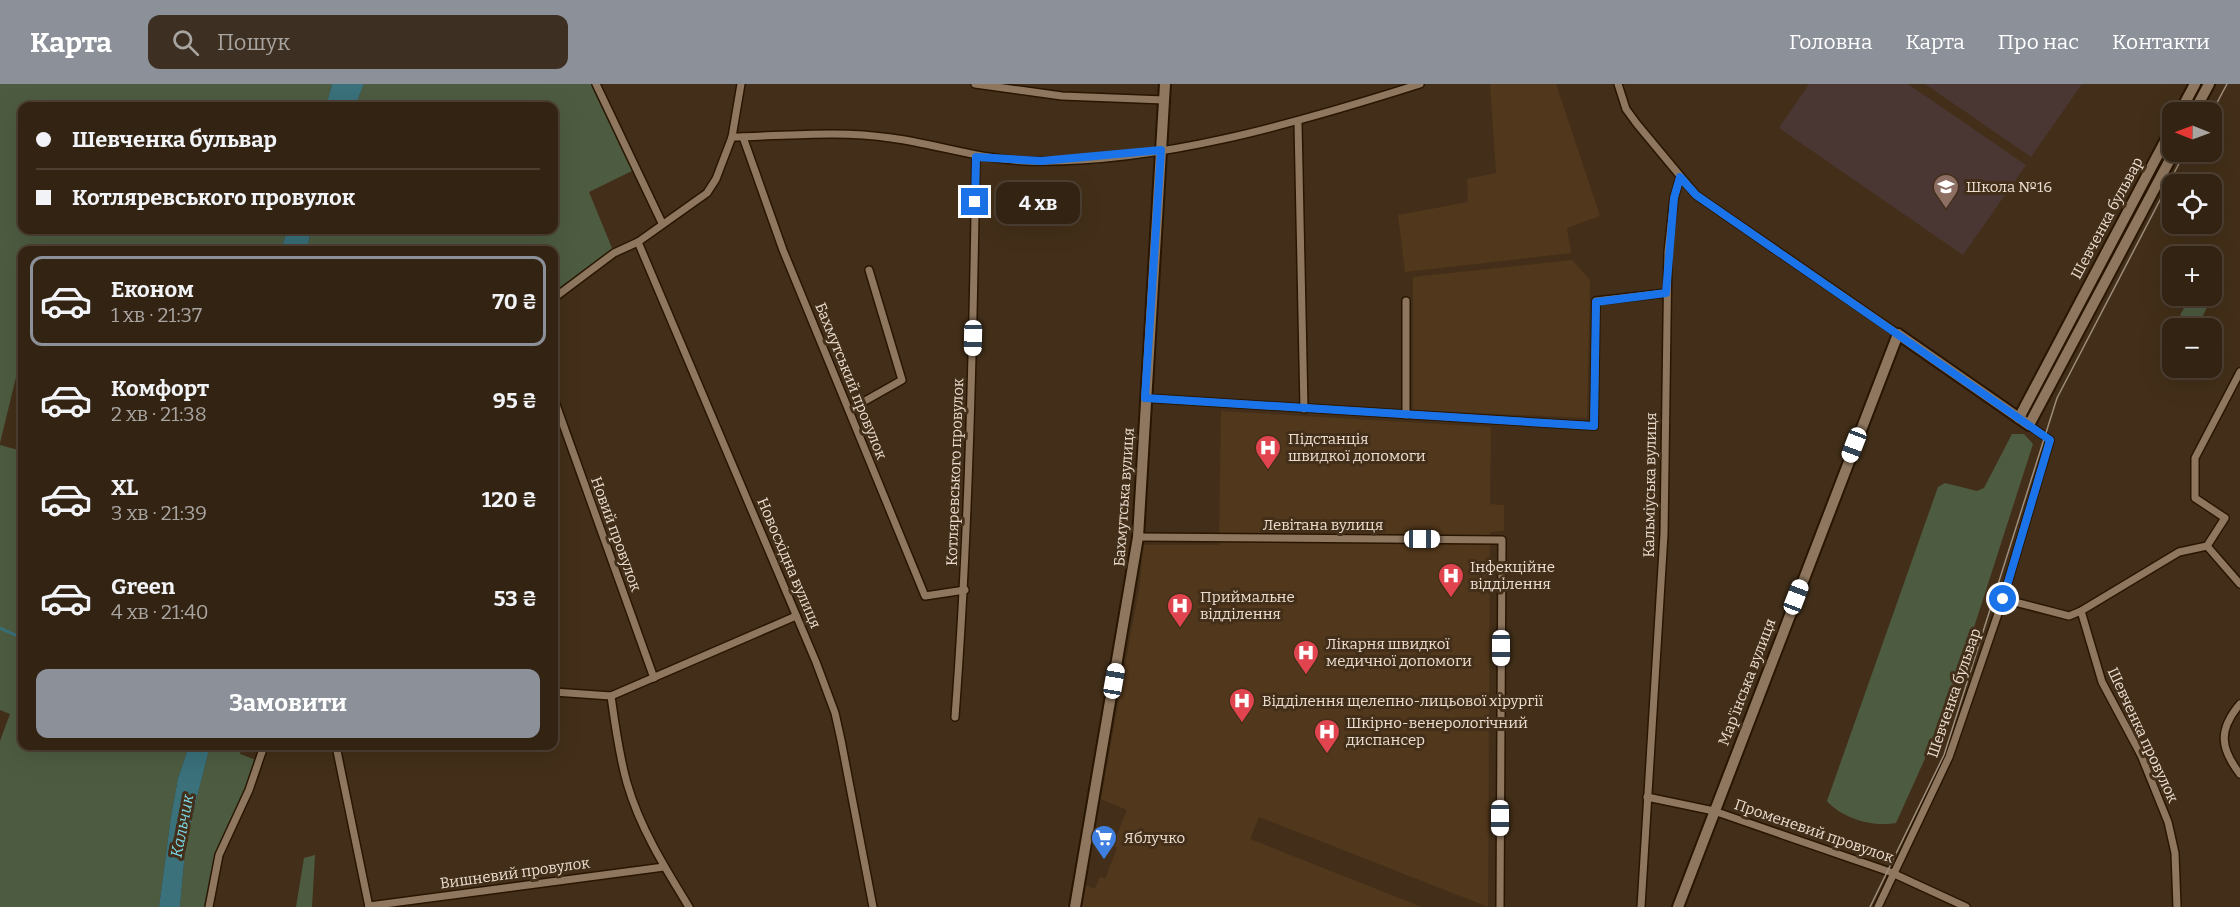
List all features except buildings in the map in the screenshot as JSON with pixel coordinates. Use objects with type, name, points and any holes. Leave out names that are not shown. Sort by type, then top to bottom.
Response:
[{"type":"street","points":[[596,84],[662,223]]},
{"type":"street","points":[[558,295],[614,253],[638,242],[662,223],[694,204],[706,193],[716,179],[732,137],[741,84]]},
{"type":"street","points":[[975,84],[1062,96],[1164,100]]},
{"type":"street","name":"Бахмутська вулиця","points":[[1075,907],[1138,537],[1165,84]]},
{"type":"street","points":[[732,137],[868,135],[976,157],[1041,161],[1161,150],[1298,123],[1420,84]]},
{"type":"street","points":[[1618,84],[1626,109],[1680,177],[1701,199],[2029,425]]},
{"type":"street","points":[[2185,102],[2195,84]]},
{"type":"street","points":[[2199,102],[2209,84]]},
{"type":"street","points":[[1298,123],[1304,409]]},
{"type":"street","name":"Бахмутський провулок","points":[[743,137],[783,250],[925,596],[964,590]]},
{"type":"street","name":"Шевченка бульвар","points":[[2019,418],[2162,147]]},
{"type":"street","name":"Котляревського провулок","points":[[955,717],[964,590],[972,405],[976,157]]},
{"type":"street","name":"Шевченка бульвар","points":[[1878,907],[1949,757],[2003,599],[2050,440],[2029,425],[2169,162]]},
{"type":"street","name":"Кальміуська вулиця","points":[[1641,907],[1664,534],[1666,293],[1671,220],[1680,177]]},
{"type":"street","name":"Новосхідна вулиця","points":[[638,242],[835,713],[873,907]]},
{"type":"street","points":[[849,410],[902,380],[868,270]]},
{"type":"street","points":[[1145,398],[1594,426],[1596,302],[1666,293]]},
{"type":"street","points":[[1406,300],[1406,415]]},
{"type":"street","name":"Мар'їнська вулиця","points":[[1678,907],[1898,334]]},
{"type":"street","points":[[2003,599],[2069,616],[2081,612],[2182,551],[2205,546],[2225,518],[2195,498],[2195,458],[2240,372]]},
{"type":"street","name":"Новий провулок","points":[[558,410],[654,678]]},
{"type":"street","name":"Левітана вулиця","points":[[1138,537],[1502,540],[1500,907]]},
{"type":"street","points":[[2205,546],[2240,584]]},
{"type":"street","name":"Шевченка провулок","points":[[2081,612],[2102,681],[2141,755],[2168,822],[2175,853],[2177,907]]},
{"type":"street","points":[[558,692],[611,696],[796,616]]},
{"type":"street","points":[[611,696],[628,785],[636,810],[664,867],[689,907]]},
{"type":"street","points":[[2240,704],[2226,724],[2224,735],[2228,759],[2240,774]]},
{"type":"street","points":[[209,907],[219,855],[249,790],[263,750]]},
{"type":"street","points":[[337,750],[369,907]]},
{"type":"street","name":"Променевий провулок","points":[[1647,797],[1714,811],[1893,873],[1966,907]]},
{"type":"street","name":"Вишневий провулок","points":[[369,907],[664,867]]},
{"type":"shaded area","points":[[1490,84],[1556,84],[1600,216],[1567,228],[1571,253],[1405,272],[1398,215],[1468,202],[1467,179],[1496,173]]},
{"type":"shaded area","name":"Школа №16","points":[[1809,84],[1908,84],[2026,165],[1963,255],[1779,128]]},
{"type":"shaded area","points":[[1925,84],[2082,84],[2031,157]]},
{"type":"shaded area","points":[[1572,260],[1590,280],[1587,418],[1413,410],[1413,277]]},
{"type":"shaded area","name":"Лікарня швидкої медичної допомоги","points":[[1221,411],[1491,427],[1490,504],[1504,505],[1504,531],[1490,532],[1488,907],[1259,817],[1250,839],[1422,907],[1082,907],[1086,885],[1095,889],[1100,877],[1105,879],[1117,848],[1113,845],[1127,810],[1101,799],[1140,583],[1143,545],[1219,545]]},
{"type":"green space","points":[[0,84],[332,84],[327,102],[18,102],[18,234],[286,234],[282,246],[18,246],[18,369],[0,443]]},
{"type":"green space","points":[[364,84],[596,84],[636,169],[589,192],[614,253],[558,295],[558,246],[308,246],[310,234],[558,234],[558,102],[357,102]]},
{"type":"green space","points":[[2162,156],[2164,162],[2041,395],[2037,393]]},
{"type":"green space","points":[[2185,306],[2208,306],[2202,318],[2185,318],[2180,315]]},
{"type":"green space","points":[[2012,434],[2024,434],[2033,444],[1949,705],[1896,823],[1868,823],[1850,817],[1841,813],[1827,801],[1938,487],[1945,483],[1977,491],[1984,488]]},
{"type":"green space","points":[[0,445],[18,450],[18,750],[188,750],[178,778],[171,816],[159,907],[0,907],[0,741],[10,714],[0,710]]},
{"type":"green space","points":[[209,750],[241,750],[240,754],[259,761],[219,855],[209,907],[180,907],[186,841]]},
{"type":"green space","points":[[315,855],[312,907],[296,907],[304,858]]},
{"type":"water","points":[[332,84],[364,84],[357,102],[327,102]]},
{"type":"water","points":[[286,234],[310,234],[308,246],[282,246]]},
{"type":"water","name":"Кальчик","points":[[188,750],[209,750],[186,841],[180,907],[159,907],[171,816],[178,778]]},
{"type":"waterway","points":[[0,628],[18,636]]},
{"type":"tram line","points":[[2217,102],[2227,84]]},
{"type":"tram line","points":[[1870,907],[1944,755],[2057,398],[2180,162]]},
{"type":"place","name":"Школа №16","points":[[1946,210]]},
{"type":"place","name":"Підстанція швидкої допомоги","points":[[1268,471]]},
{"type":"place","name":"Інфекційне відділення","points":[[1451,599]]},
{"type":"place","name":"Приймальне відділення","points":[[1180,629]]},
{"type":"place","name":"Лікарня швидкої медичної допомоги","points":[[1306,676]]},
{"type":"place","name":"Відділення щелепно-лицьової хірургії","points":[[1242,724]]},
{"type":"place","name":"Шкірно-венерологічний диспансер","points":[[1327,755]]},
{"type":"place","name":"Яблучко","points":[[1104,861]]},
{"type":"route","points":[[975,202],[976,157],[1041,161],[1106,157],[1161,150],[1145,398],[1594,426],[1596,302],[1666,293],[1674,198],[1680,177],[1696,195],[2050,440],[2003,599]]}]
